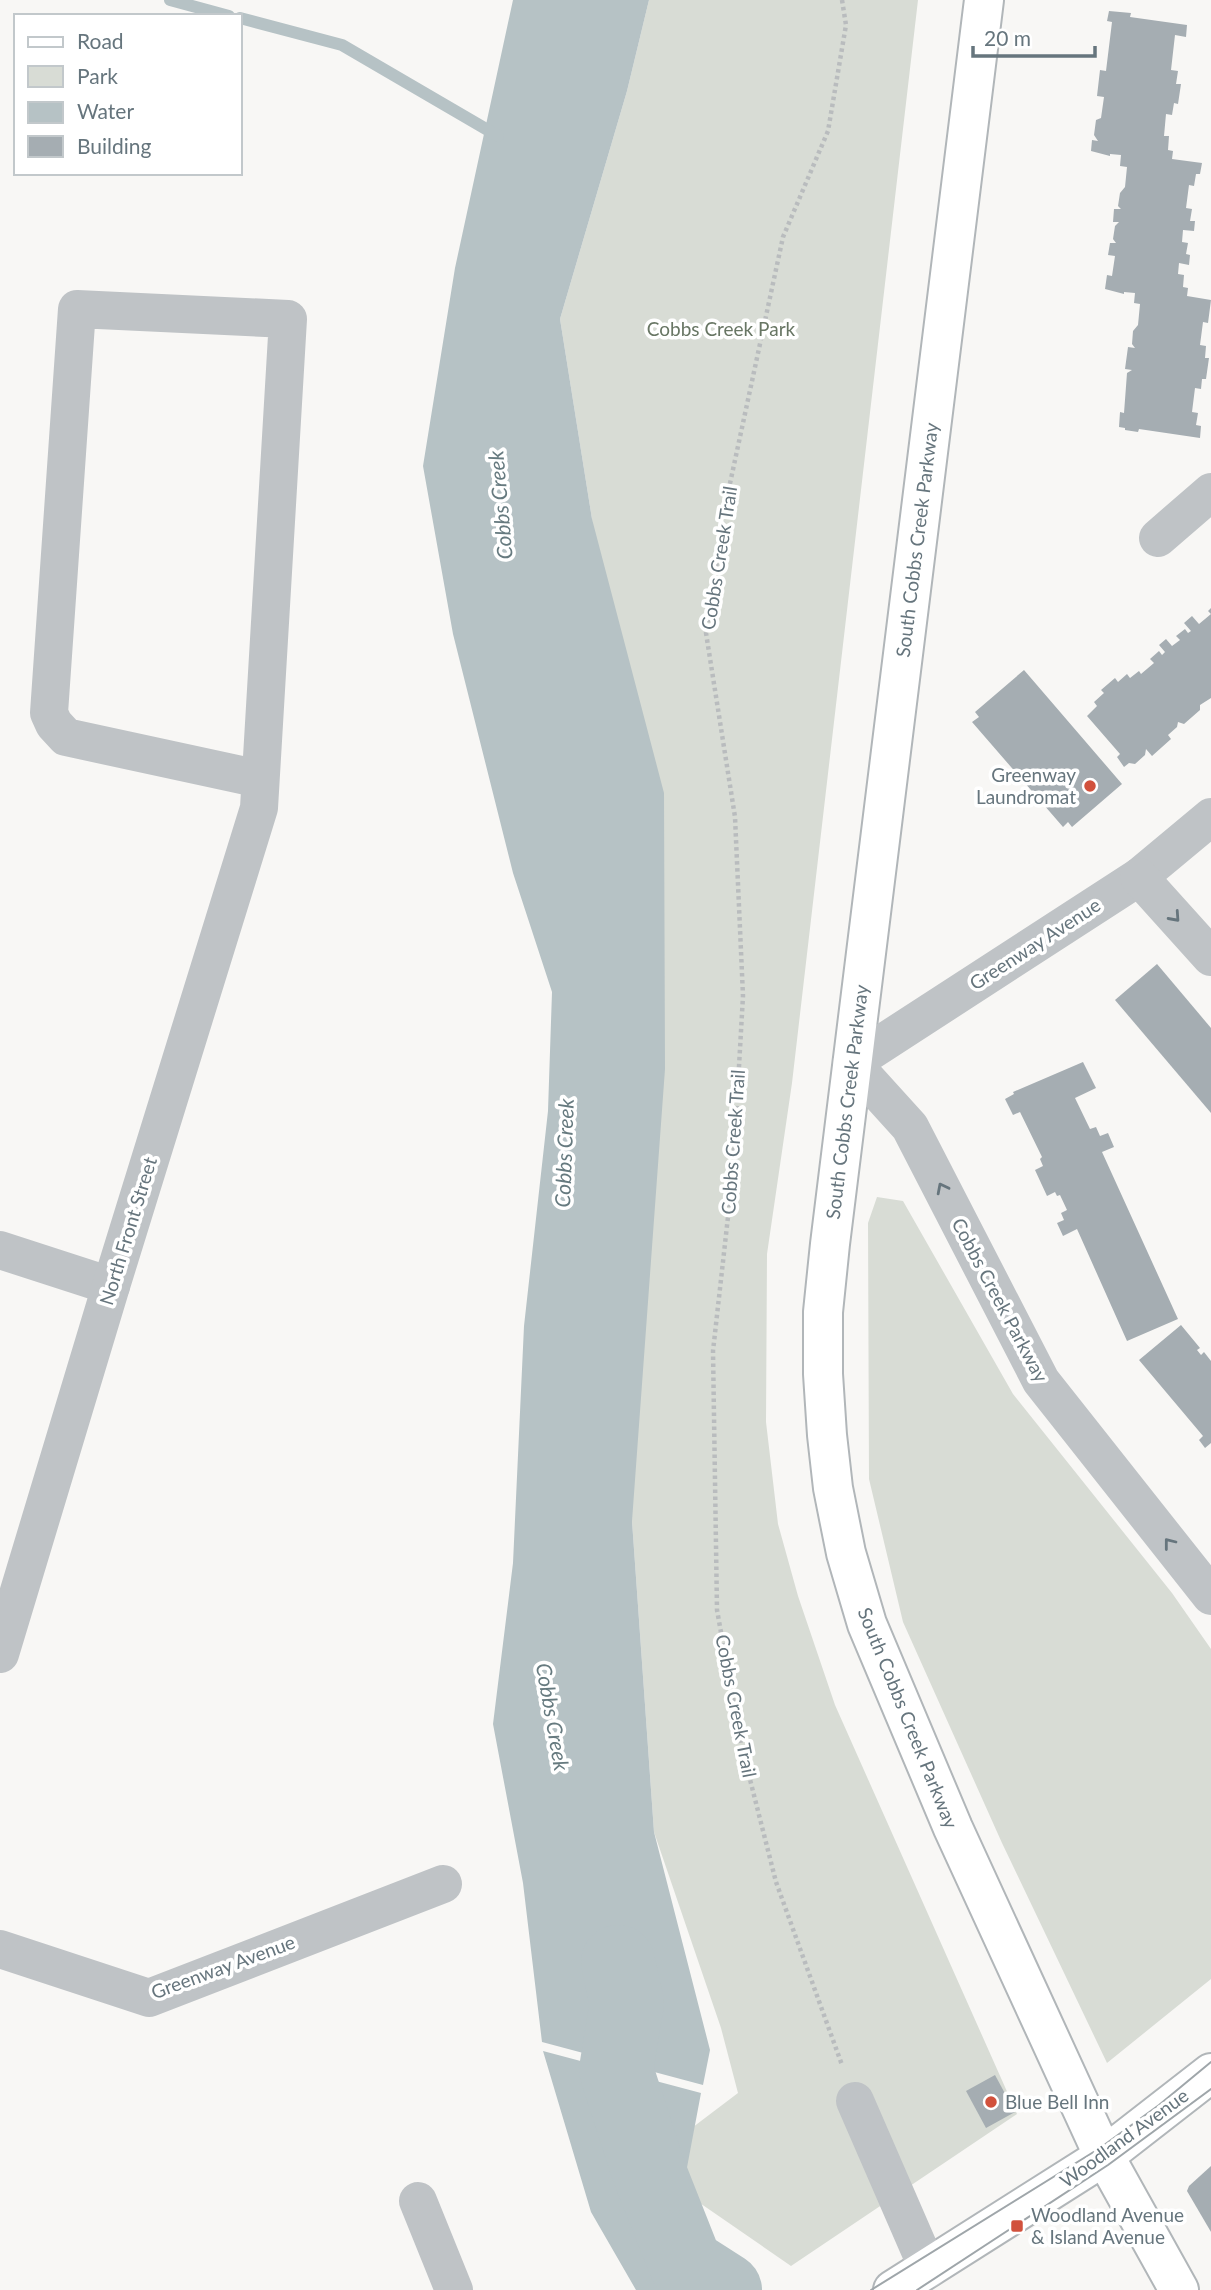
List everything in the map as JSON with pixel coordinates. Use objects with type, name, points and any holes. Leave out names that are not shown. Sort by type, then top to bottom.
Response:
[{"type":"main road","name":"South Cobbs Creek Parkway","points":[[984,0],[830,1244],[822,1374],[827,1435],[833,1488],[846,1553],[867,1624],[948,1815],[1103,2157],[1179,2290]]},
{"type":"main road","name":"Woodland Avenue","points":[[904,2284],[1103,2157],[1211,2073]]},
{"type":"street","name":"North Front Street","points":[[0,1654],[260,794],[288,319],[77,309],[49,713],[54,724],[66,737],[260,794]]},
{"type":"street","points":[[1158,538],[1211,492]]},
{"type":"street","name":"Greenway Avenue","points":[[852,1063],[1139,877],[1211,817]]},
{"type":"street","points":[[1139,877],[1211,957]]},
{"type":"street","name":"Cobbs Creek Parkway","points":[[852,1063],[910,1127],[1041,1381],[1211,1596]]},
{"type":"street","points":[[0,1250],[111,1286]]},
{"type":"street","name":"Greenway Avenue","points":[[0,1949],[149,1998],[443,1884]]},
{"type":"street","points":[[855,2101],[904,2284]]},
{"type":"street","points":[[418,2201],[454,2290]]},
{"type":"path","name":"Cobbs Creek Trail","points":[[842,0],[846,25],[828,131],[783,237],[726,502],[706,633],[735,817],[743,996],[733,1172],[713,1351],[717,1610],[741,1744],[776,1882],[855,2101]]},
{"type":"green space","name":"Cobbs Creek Park","points":[[649,0],[918,0],[792,1083],[767,1254],[766,1422],[778,1524],[798,1596],[835,1705],[1017,2114],[791,2266],[665,2179],[668,2146],[738,2093],[721,2028],[654,1832],[632,1521],[592,519],[560,319],[627,91]]},
{"type":"green space","points":[[877,1197],[903,1201],[1013,1394],[1172,1593],[1211,1649],[1211,1979],[1107,2063],[1002,1843],[903,1622],[869,1479],[868,1223]]},
{"type":"water","points":[[513,0],[649,0],[627,91],[560,319],[592,519],[664,793],[665,1069],[632,1521],[654,1832],[710,2050],[703,2085],[542,2042],[523,1883],[493,1724],[513,1563],[524,1326],[548,1111],[552,992],[513,873],[453,634],[423,466],[455,268]]},
{"type":"water","points":[[543,2051],[701,2093],[682,2194],[741,2290],[636,2290],[591,2212]]},
{"type":"building","points":[[1109,11],[1131,13],[1130,17],[1187,25],[1186,37],[1175,35],[1171,70],[1178,71],[1176,84],[1181,84],[1178,104],[1174,103],[1172,115],[1166,114],[1164,136],[1169,136],[1168,150],[1173,151],[1172,159],[1202,163],[1194,186],[1189,185],[1186,208],[1192,209],[1190,221],[1195,221],[1194,231],[1183,230],[1182,242],[1188,243],[1186,254],[1190,255],[1189,265],[1179,263],[1178,274],[1184,275],[1183,287],[1188,288],[1187,296],[1211,300],[1208,323],[1203,322],[1200,345],[1206,346],[1205,358],[1209,358],[1206,379],[1202,379],[1201,389],[1195,388],[1192,412],[1198,413],[1196,425],[1201,426],[1200,438],[1139,429],[1138,432],[1119,427],[1120,412],[1124,413],[1127,373],[1132,370],[1125,369],[1128,347],[1135,348],[1132,344],[1133,331],[1138,325],[1140,304],[1134,303],[1135,293],[1124,294],[1105,289],[1107,275],[1112,276],[1115,256],[1108,255],[1110,243],[1116,243],[1113,239],[1115,226],[1119,222],[1113,222],[1114,209],[1121,209],[1118,206],[1120,193],[1125,187],[1127,167],[1120,166],[1121,155],[1110,156],[1091,151],[1092,140],[1098,141],[1094,135],[1096,120],[1101,118],[1104,97],[1097,96],[1100,70],[1106,71],[1112,22],[1107,21]]},
{"type":"building","points":[[1211,614],[1211,698],[1200,705],[1200,710],[1184,724],[1178,722],[1177,727],[1168,735],[1171,739],[1152,756],[1146,749],[1145,755],[1135,764],[1129,763],[1124,767],[1117,757],[1120,754],[1087,716],[1097,706],[1094,702],[1104,693],[1101,690],[1115,678],[1118,682],[1127,674],[1130,678],[1139,671],[1141,674],[1154,663],[1150,659],[1159,651],[1162,655],[1165,652],[1159,645],[1166,639],[1172,646],[1180,640],[1176,636],[1185,629],[1188,633],[1191,631],[1184,623],[1192,616],[1199,624]]},
{"type":"building","points":[[1024,670],[1122,784],[1072,827],[1068,822],[1063,827],[972,722],[979,717],[975,712]]},
{"type":"building","points":[[1157,964],[1211,1028],[1211,1113],[1115,1000]]},
{"type":"building","points":[[1083,1062],[1096,1088],[1075,1098],[1090,1129],[1096,1127],[1100,1136],[1108,1133],[1114,1147],[1102,1152],[1178,1319],[1127,1341],[1077,1229],[1063,1236],[1057,1223],[1064,1220],[1061,1213],[1067,1210],[1060,1195],[1057,1196],[1055,1192],[1047,1196],[1035,1170],[1043,1166],[1040,1159],[1042,1157],[1020,1112],[1013,1115],[1005,1099],[1014,1094],[1013,1092]]},
{"type":"building","points":[[1181,1325],[1200,1348],[1197,1350],[1201,1355],[1204,1352],[1211,1361],[1211,1443],[1205,1448],[1199,1440],[1203,1436],[1139,1360]]},
{"type":"building","name":"Blue Bell Inn","points":[[995,2075],[1015,2112],[986,2128],[966,2091]]},
{"type":"building","points":[[1211,2166],[1211,2232],[1187,2191]]},
{"type":"waterway","points":[[170,0],[222,14]]},
{"type":"waterway","points":[[242,19],[342,45],[498,136]]},
{"type":"waterway","name":"Cobbs Creek","points":[[618,1962],[627,2003],[616,2070],[648,2169],[686,2265],[725,2290]]},
{"type":"tram line","points":[[871,2290],[1100,2148],[1159,2105],[1211,2062]]},
{"type":"tram line","points":[[917,2290],[1108,2165],[1211,2089]]},
{"type":"place","name":"Greenway Laundromat","points":[[1090,786]]},
{"type":"place","name":"Blue Bell Inn","points":[[991,2102]]},
{"type":"place","name":"Woodland Avenue & Island Avenue","points":[[1017,2226]]}]
